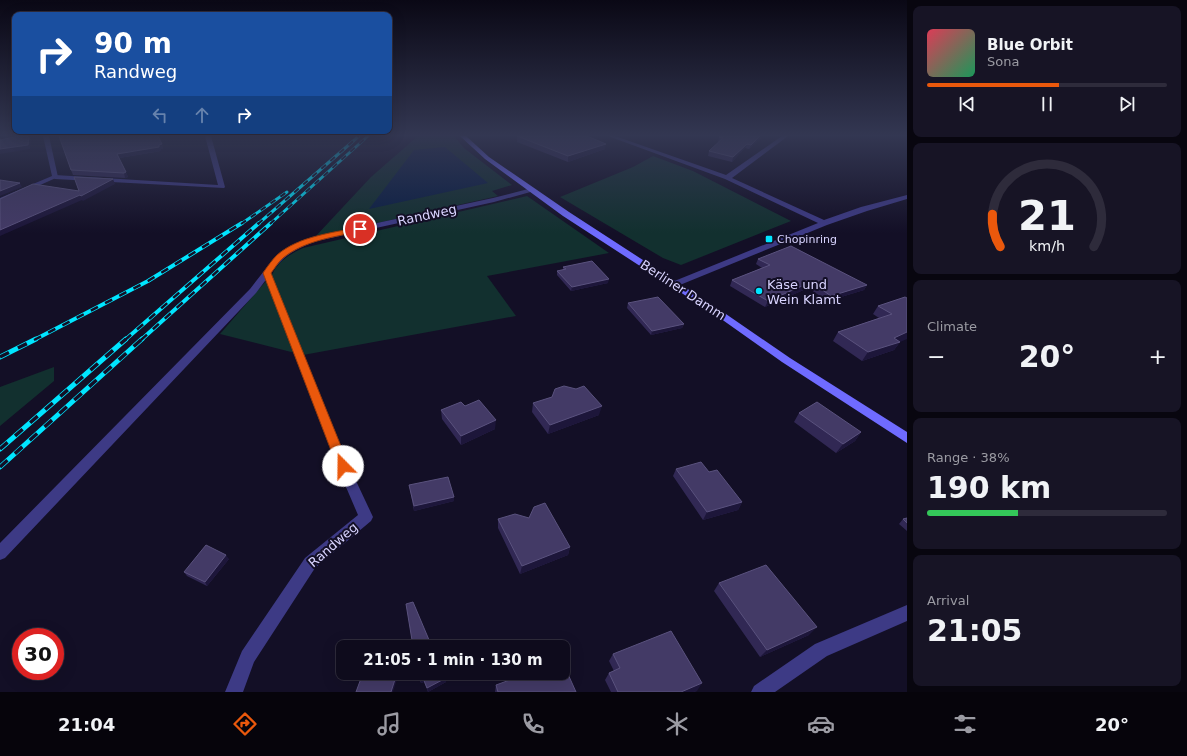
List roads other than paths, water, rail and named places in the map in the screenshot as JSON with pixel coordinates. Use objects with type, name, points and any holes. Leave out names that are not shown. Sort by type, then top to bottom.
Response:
[{"type":"main road","name":"Berliner Damm","points":[[501,168],[786,360],[907,438]]},
{"type":"street","points":[[53,168],[55,178]]},
{"type":"street","points":[[0,201],[55,178],[222,187],[217,168]]},
{"type":"street","points":[[700,168],[727,178],[824,223]]},
{"type":"street","points":[[727,178],[740,168]]},
{"type":"street","name":"Randweg","points":[[234,692],[248,656],[310,563],[366,516],[343,466],[267,273],[279,257],[298,245],[315,239],[494,200],[532,190]]},
{"type":"street","points":[[675,284],[824,223],[864,209],[907,197]]},
{"type":"street","points":[[0,553],[253,291],[267,273]]},
{"type":"street","points":[[760,692],[822,650],[907,613]]},
{"type":"water","points":[[400,168],[470,168],[488,183],[369,209]]},
{"type":"railway","points":[[258,224],[322,168]]},
{"type":"railway","points":[[270,224],[332,168]]},
{"type":"railway","points":[[241,224],[287,192]]},
{"type":"railway","points":[[34,340],[148,281],[242,223]]},
{"type":"railway","points":[[125,340],[259,223]]},
{"type":"railway","points":[[141,340],[271,223]]},
{"type":"railway","points":[[0,449],[126,339]]},
{"type":"railway","points":[[0,467],[142,339]]},
{"type":"railway","points":[[0,357],[34,340]]},
{"type":"place","name":"Chopinring","points":[[769,239]]},
{"type":"place","name":"Käse und Wein Klamt","points":[[759,291]]}]
